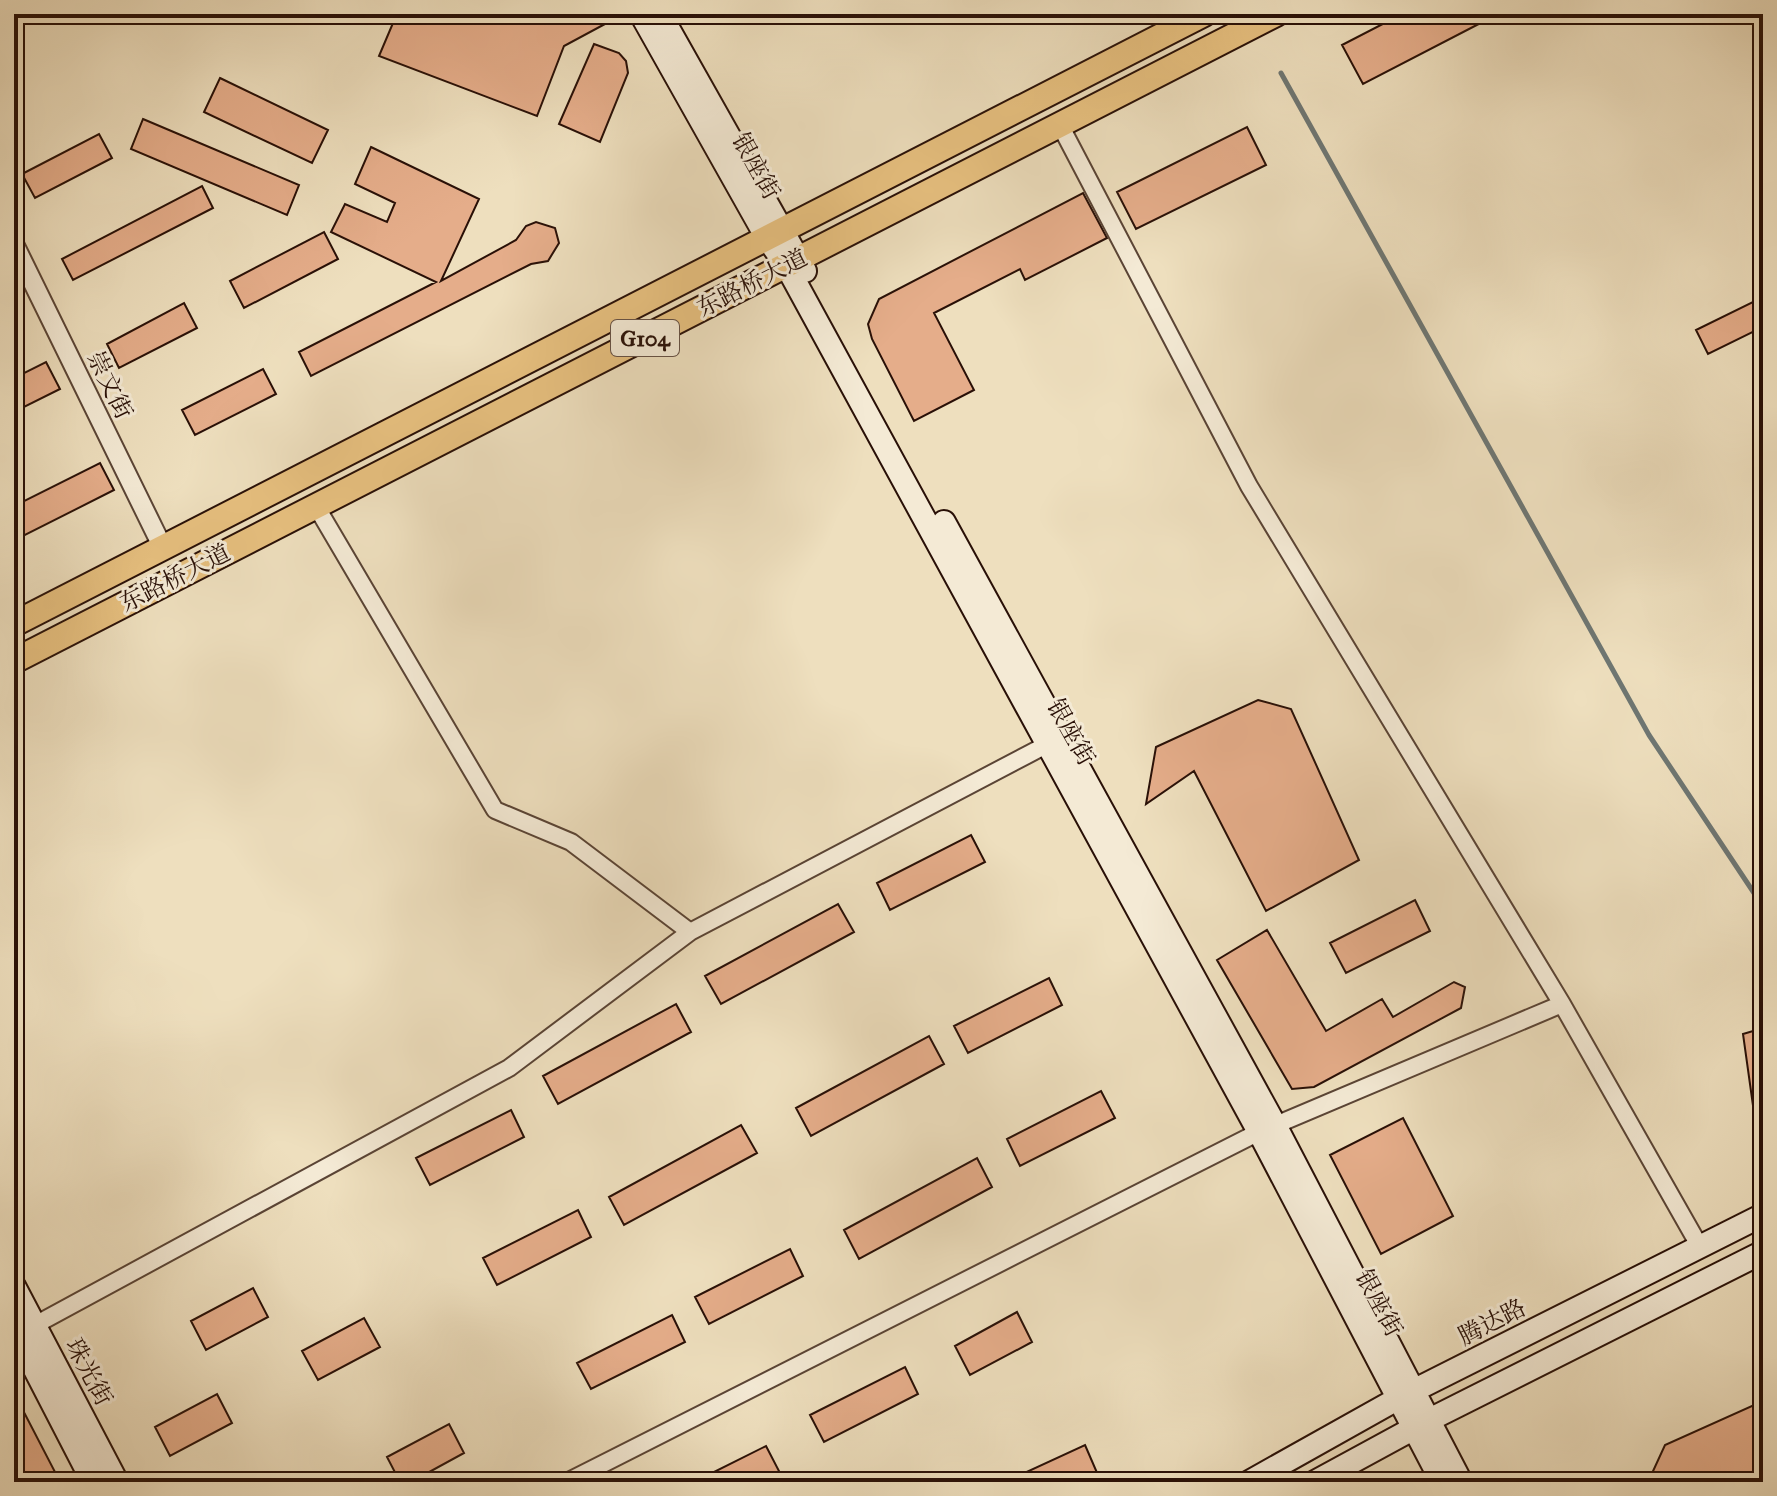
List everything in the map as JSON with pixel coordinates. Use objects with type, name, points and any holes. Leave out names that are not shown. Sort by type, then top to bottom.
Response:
[{"type":"main road","name":"银座街","points":[[641,14],[792,262],[1048,744],[1267,1128]]},
{"type":"main road","points":[[660,14],[774,234]]},
{"type":"main road","name":"东路桥大道","points":[[14,624],[1204,14]]},
{"type":"main road","name":"东路桥大道","points":[[14,661],[1276,14]]},
{"type":"main road","points":[[792,262],[1267,1128],[1407,1394],[1442,1482]]},
{"type":"main road","name":"腾达路","points":[[1249,1482],[1407,1394],[1763,1215]]},
{"type":"main road","points":[[1315,1482],[1421,1423],[1763,1252]]},
{"type":"main road","name":"珠光街","points":[[14,1286],[24,1327],[93,1482]]},
{"type":"main road","name":"珠光街","points":[[24,1327],[117,1482]]},
{"type":"main road","points":[[1421,1423],[1461,1482]]},
{"type":"street","points":[[1060,125],[1249,486],[1562,1004],[1700,1247]]},
{"type":"street","name":"崇文街","points":[[14,244],[163,548]]},
{"type":"street","points":[[316,506],[495,810],[571,842],[690,932]]},
{"type":"street","points":[[24,1327],[509,1068],[690,932],[1048,744]]},
{"type":"street","points":[[567,1482],[1267,1128],[1562,1004]]},
{"type":"building","points":[[408,14],[600,14],[605,24],[564,46],[537,116],[379,56],[393,23]]},
{"type":"building","points":[[1402,14],[1498,14],[1363,84],[1342,45]]},
{"type":"building","points":[[594,44],[619,53],[626,61],[628,73],[600,142],[559,124]]},
{"type":"building","points":[[220,78],[328,130],[312,163],[204,112]]},
{"type":"building","points":[[143,119],[299,185],[287,215],[131,149]]},
{"type":"building","points":[[1247,127],[1266,165],[1136,229],[1117,192]]},
{"type":"building","points":[[99,134],[112,158],[35,198],[22,174]]},
{"type":"building","points":[[371,147],[479,199],[441,281],[516,240],[526,226],[536,222],[555,228],[559,243],[548,261],[531,264],[311,376],[299,352],[436,282],[331,232],[345,204],[387,222],[395,203],[355,184]]},
{"type":"building","points":[[202,186],[213,208],[73,280],[62,259]]},
{"type":"building","points":[[1083,193],[1107,238],[1025,280],[1020,269],[934,313],[974,390],[914,421],[872,339],[868,324],[879,299]]},
{"type":"building","points":[[324,232],[338,259],[244,308],[230,281]]},
{"type":"building","points":[[1763,297],[1763,327],[1708,354],[1696,330]]},
{"type":"building","points":[[184,303],[197,328],[119,368],[107,344]]},
{"type":"building","points":[[46,362],[60,389],[14,412],[14,378]]},
{"type":"building","points":[[263,369],[276,394],[195,435],[182,410]]},
{"type":"building","points":[[100,463],[114,490],[19,538],[14,528],[14,506]]},
{"type":"building","points":[[1258,700],[1291,709],[1359,860],[1266,911],[1194,771],[1146,804],[1156,747]]},
{"type":"building","points":[[971,835],[985,862],[890,910],[877,883]]},
{"type":"building","points":[[1415,900],[1430,931],[1346,973],[1330,943]]},
{"type":"building","points":[[838,904],[854,932],[721,1004],[705,976]]},
{"type":"building","points":[[1267,930],[1326,1031],[1382,999],[1393,1017],[1454,982],[1465,987],[1461,1008],[1314,1087],[1292,1089],[1217,960]]},
{"type":"building","points":[[1049,978],[1062,1005],[968,1053],[954,1026]]},
{"type":"building","points":[[676,1004],[691,1032],[558,1104],[543,1076]]},
{"type":"building","points":[[1763,1028],[1763,1120],[1755,1120],[1743,1034]]},
{"type":"building","points":[[929,1036],[944,1064],[811,1136],[796,1108]]},
{"type":"building","points":[[1101,1091],[1115,1118],[1020,1166],[1007,1139]]},
{"type":"building","points":[[511,1110],[524,1137],[430,1185],[416,1158]]},
{"type":"building","points":[[1403,1118],[1453,1216],[1381,1254],[1330,1155]]},
{"type":"building","points":[[741,1125],[757,1153],[624,1225],[609,1197]]},
{"type":"building","points":[[977,1158],[992,1187],[859,1259],[844,1230]]},
{"type":"building","points":[[578,1210],[591,1237],[497,1285],[483,1258]]},
{"type":"building","points":[[790,1249],[803,1276],[709,1324],[695,1297]]},
{"type":"building","points":[[253,1288],[268,1317],[206,1350],[191,1321]]},
{"type":"building","points":[[1017,1312],[1032,1342],[970,1375],[955,1346]]},
{"type":"building","points":[[672,1315],[685,1342],[591,1389],[577,1363]]},
{"type":"building","points":[[364,1318],[380,1347],[318,1380],[302,1351]]},
{"type":"building","points":[[905,1367],[918,1394],[824,1442],[810,1415]]},
{"type":"building","points":[[14,1393],[55,1472],[36,1482],[14,1482]]},
{"type":"building","points":[[217,1394],[232,1423],[170,1456],[155,1427]]},
{"type":"building","points":[[1763,1401],[1763,1482],[1648,1482],[1665,1445]]},
{"type":"building","points":[[449,1424],[464,1453],[411,1482],[400,1482],[387,1457]]},
{"type":"building","points":[[1085,1445],[1098,1475],[1084,1482],[1005,1482]]},
{"type":"building","points":[[766,1446],[780,1473],[762,1482],[694,1482]]},
{"type":"waterway","points":[[1281,73],[1649,735],[1758,899]]}]
